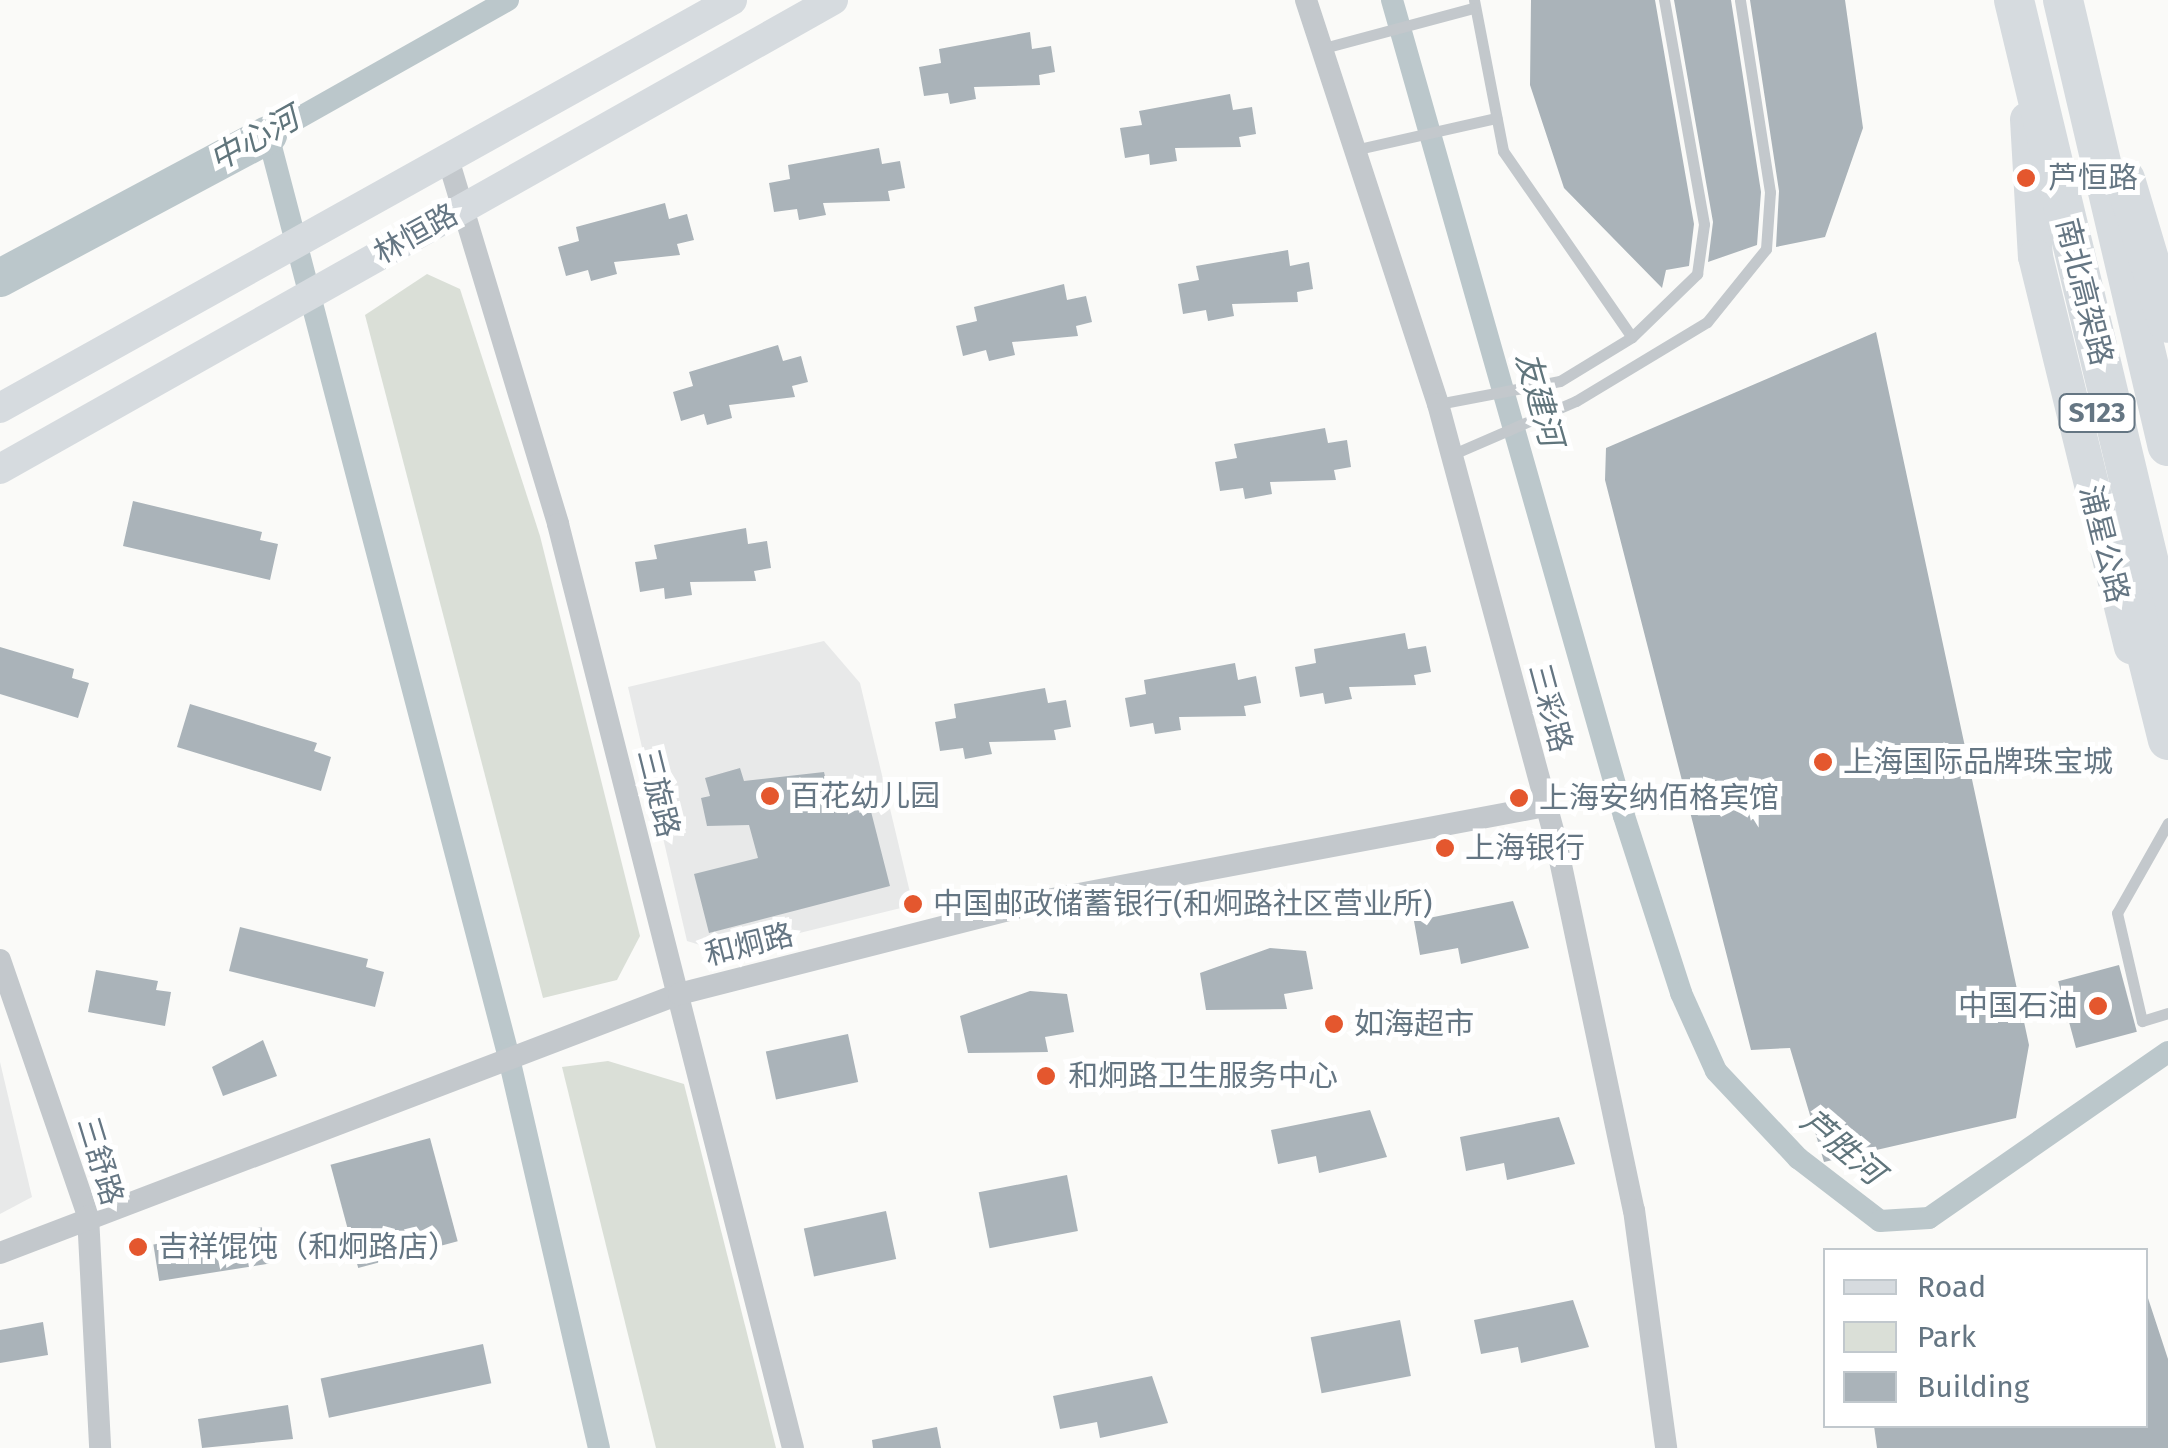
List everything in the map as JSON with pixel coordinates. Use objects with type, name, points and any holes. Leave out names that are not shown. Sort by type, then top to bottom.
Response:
[{"type":"highway","name":"南北高架路","points":[[2014,0],[2168,642]]},
{"type":"highway","name":"南北高架路","points":[[2063,0],[2168,446]]},
{"type":"highway","points":[[2027,119],[2047,254],[2168,740]]},
{"type":"highway","points":[[2118,151],[2148,233],[2168,323]]},
{"type":"main road","name":"林恒路","points":[[0,408],[732,0]]},
{"type":"main road","name":"林恒路","points":[[0,470],[833,0]]},
{"type":"main road","name":"浦星公路","points":[[1998,0],[2168,706]]},
{"type":"main road","name":"S123","points":[[2080,0],[2118,151],[2168,392]]},
{"type":"main road","name":"浦星公路","points":[[2027,119],[2034,256],[2126,632],[2168,725]]},
{"type":"main road","points":[[2118,151],[2168,281]]},
{"type":"street","name":"三彩路","points":[[1306,0],[1350,151],[1438,404],[1545,806],[1634,1210],[1666,1448]]},
{"type":"street","name":"三旋路","points":[[448,158],[466,206],[679,994],[793,1448]]},
{"type":"street","name":"和炯路","points":[[0,1253],[88,1216],[679,994],[1047,900],[1545,806]]},
{"type":"street","name":"三舒路","points":[[0,960],[88,1216],[100,1448]]},
{"type":"lane","points":[[1438,404],[1542,385],[1632,337],[1697,274],[1704,224],[1664,0]]},
{"type":"lane","points":[[1451,456],[1548,413],[1707,322],[1766,249],[1770,192],[1740,0]]},
{"type":"lane","points":[[1320,49],[1473,4],[1504,150],[1632,337]]},
{"type":"lane","points":[[1350,151],[1496,118]]},
{"type":"lane","points":[[2168,823],[2117,913],[2142,1021],[2168,1014]]},
{"type":"shaded area","name":"百花幼儿园","points":[[824,641],[860,683],[913,905],[723,952],[687,941],[628,687]]},
{"type":"shaded area","points":[[0,1062],[32,1197],[0,1214]]},
{"type":"green space","points":[[427,274],[460,289],[540,536],[640,936],[617,980],[543,998],[365,315]]},
{"type":"green space","points":[[608,1061],[684,1084],[776,1448],[656,1448],[562,1067]]},
{"type":"building","points":[[1531,0],[1655,0],[1694,224],[1689,266],[1666,270],[1662,288],[1564,188],[1530,85]]},
{"type":"building","points":[[1674,0],[1731,0],[1761,192],[1757,245],[1708,262],[1713,222]]},
{"type":"building","points":[[1750,0],[1845,0],[1863,128],[1825,237],[1776,247],[1779,191]]},
{"type":"building","points":[[1030,32],[1032,49],[1051,46],[1055,72],[1039,75],[1040,85],[974,87],[976,99],[950,104],[948,93],[924,96],[919,67],[941,63],[939,49]]},
{"type":"building","points":[[1230,94],[1233,110],[1252,107],[1256,134],[1239,137],[1241,147],[1175,148],[1177,161],[1150,165],[1149,154],[1125,158],[1120,128],[1142,125],[1139,111]]},
{"type":"building","points":[[879,148],[882,164],[900,161],[905,188],[888,191],[890,201],[823,203],[826,215],[799,220],[797,209],[774,212],[769,183],[790,179],[788,165]]},
{"type":"building","points":[[665,203],[669,219],[687,214],[694,240],[677,244],[680,255],[614,262],[617,274],[591,281],[588,270],[566,276],[558,247],[579,241],[576,227]]},
{"type":"building","points":[[1288,250],[1290,266],[1309,262],[1313,289],[1297,292],[1298,302],[1232,304],[1234,316],[1208,321],[1206,310],[1183,314],[1178,284],[1199,280],[1196,266]]},
{"type":"building","points":[[1064,284],[1067,300],[1086,296],[1092,322],[1076,326],[1078,336],[1012,342],[1015,355],[989,361],[986,350],[963,356],[956,326],[977,321],[974,307]]},
{"type":"building","name":"上海国际品牌珠宝城","points":[[1876,332],[2029,1045],[2016,1118],[1824,1162],[1790,1048],[1751,1050],[1605,480],[1606,448]]},
{"type":"building","points":[[778,345],[783,361],[801,356],[808,382],[792,386],[795,397],[729,405],[732,418],[707,425],[704,414],[681,421],[673,392],[693,386],[689,372]]},
{"type":"building","points":[[1325,428],[1328,443],[1347,440],[1351,467],[1334,470],[1336,480],[1270,482],[1272,494],[1245,499],[1243,488],[1220,491],[1215,462],[1237,458],[1234,444]]},
{"type":"building","points":[[133,501],[262,532],[260,540],[278,544],[270,580],[123,546]]},
{"type":"building","points":[[746,528],[748,544],[767,541],[771,568],[754,571],[756,581],[690,582],[692,595],[665,599],[664,588],[640,592],[635,562],[657,559],[654,545]]},
{"type":"building","points":[[1405,633],[1408,649],[1426,646],[1431,672],[1414,675],[1416,685],[1349,687],[1352,699],[1325,704],[1323,693],[1300,697],[1295,667],[1316,663],[1314,649]]},
{"type":"building","points":[[0,647],[74,669],[72,678],[89,683],[78,718],[0,694]]},
{"type":"building","points":[[1235,663],[1238,680],[1256,676],[1261,703],[1244,706],[1246,716],[1179,717],[1181,730],[1155,734],[1153,723],[1130,727],[1125,698],[1146,694],[1144,680]]},
{"type":"building","points":[[1045,688],[1048,703],[1066,700],[1071,727],[1054,730],[1056,740],[989,742],[992,754],[965,759],[963,748],[940,751],[935,722],[956,718],[954,704]]},
{"type":"building","points":[[190,704],[317,743],[314,751],[331,757],[321,791],[177,747]]},
{"type":"building","points":[[740,768],[744,781],[824,772],[828,789],[863,780],[890,886],[709,933],[694,874],[758,858],[749,825],[707,826],[701,798],[710,796],[705,778]]},
{"type":"building","points":[[1513,901],[1529,948],[1461,964],[1458,948],[1420,955],[1414,921]]},
{"type":"building","points":[[240,927],[368,959],[366,967],[384,972],[375,1007],[229,971]]},
{"type":"building","points":[[1270,948],[1306,951],[1313,989],[1284,994],[1287,1009],[1206,1010],[1200,973]]},
{"type":"building","name":"中国石油","points":[[2119,965],[2137,1032],[2076,1048],[2058,981]]},
{"type":"building","points":[[96,970],[158,981],[156,990],[171,992],[165,1026],[88,1012]]},
{"type":"building","points":[[1030,991],[1067,994],[1074,1032],[1045,1037],[1048,1052],[968,1053],[960,1016]]},
{"type":"building","points":[[848,1034],[858,1082],[776,1099],[766,1051]]},
{"type":"building","points":[[263,1040],[277,1076],[223,1096],[212,1067]]},
{"type":"building","points":[[1370,1110],[1387,1157],[1319,1173],[1316,1156],[1278,1164],[1271,1130]]},
{"type":"building","points":[[1559,1117],[1575,1164],[1507,1180],[1504,1163],[1466,1171],[1460,1137]]},
{"type":"building","points":[[430,1138],[458,1241],[358,1268],[331,1165]]},
{"type":"building","points":[[1067,1175],[1078,1231],[990,1248],[979,1192]]},
{"type":"building","points":[[886,1211],[896,1259],[814,1276],[804,1228]]},
{"type":"building","points":[[264,1227],[270,1264],[159,1281],[153,1245]]},
{"type":"building","points":[[2148,1298],[2168,1359],[2168,1448],[1877,1448],[1874,1428],[2148,1428]]},
{"type":"building","points":[[1573,1300],[1589,1347],[1521,1363],[1518,1347],[1481,1354],[1474,1320]]},
{"type":"building","points":[[1400,1320],[1411,1376],[1322,1393],[1311,1337]]},
{"type":"building","points":[[43,1322],[48,1355],[0,1363],[0,1330]]},
{"type":"building","points":[[483,1344],[491,1383],[329,1418],[321,1379]]},
{"type":"building","points":[[1152,1376],[1168,1423],[1100,1438],[1097,1422],[1060,1429],[1053,1396]]},
{"type":"building","points":[[288,1405],[293,1439],[202,1448],[198,1419]]},
{"type":"building","points":[[937,1427],[941,1448],[873,1448],[872,1440]]},
{"type":"waterway","points":[[508,0],[268,135],[508,1054],[599,1448]]},
{"type":"waterway","name":"友建河","points":[[1392,0],[1624,816],[1681,993],[1716,1071],[1798,1158],[1880,1221],[1929,1218],[2168,1052]]},
{"type":"waterway","name":"中心河","points":[[0,278],[268,135]]},
{"type":"place","name":"芦恒路","points":[[2026,178]]},
{"type":"place","name":"上海国际品牌珠宝城","points":[[1823,762]]},
{"type":"place","name":"百花幼儿园","points":[[770,796]]},
{"type":"place","name":"上海安纳佰格宾馆","points":[[1519,798]]},
{"type":"place","name":"上海银行","points":[[1445,848]]},
{"type":"place","name":"中国邮政储蓄银行(和炯路社区营业所)","points":[[913,904]]},
{"type":"place","name":"中国石油","points":[[2098,1006]]},
{"type":"place","name":"如海超市","points":[[1334,1024]]},
{"type":"place","name":"和炯路卫生服务中心","points":[[1046,1076]]},
{"type":"place","name":"吉祥馄饨（和炯路店）","points":[[138,1247]]},
{"type":"water label","name":"芦胜河","points":[[1842,1147]]}]
